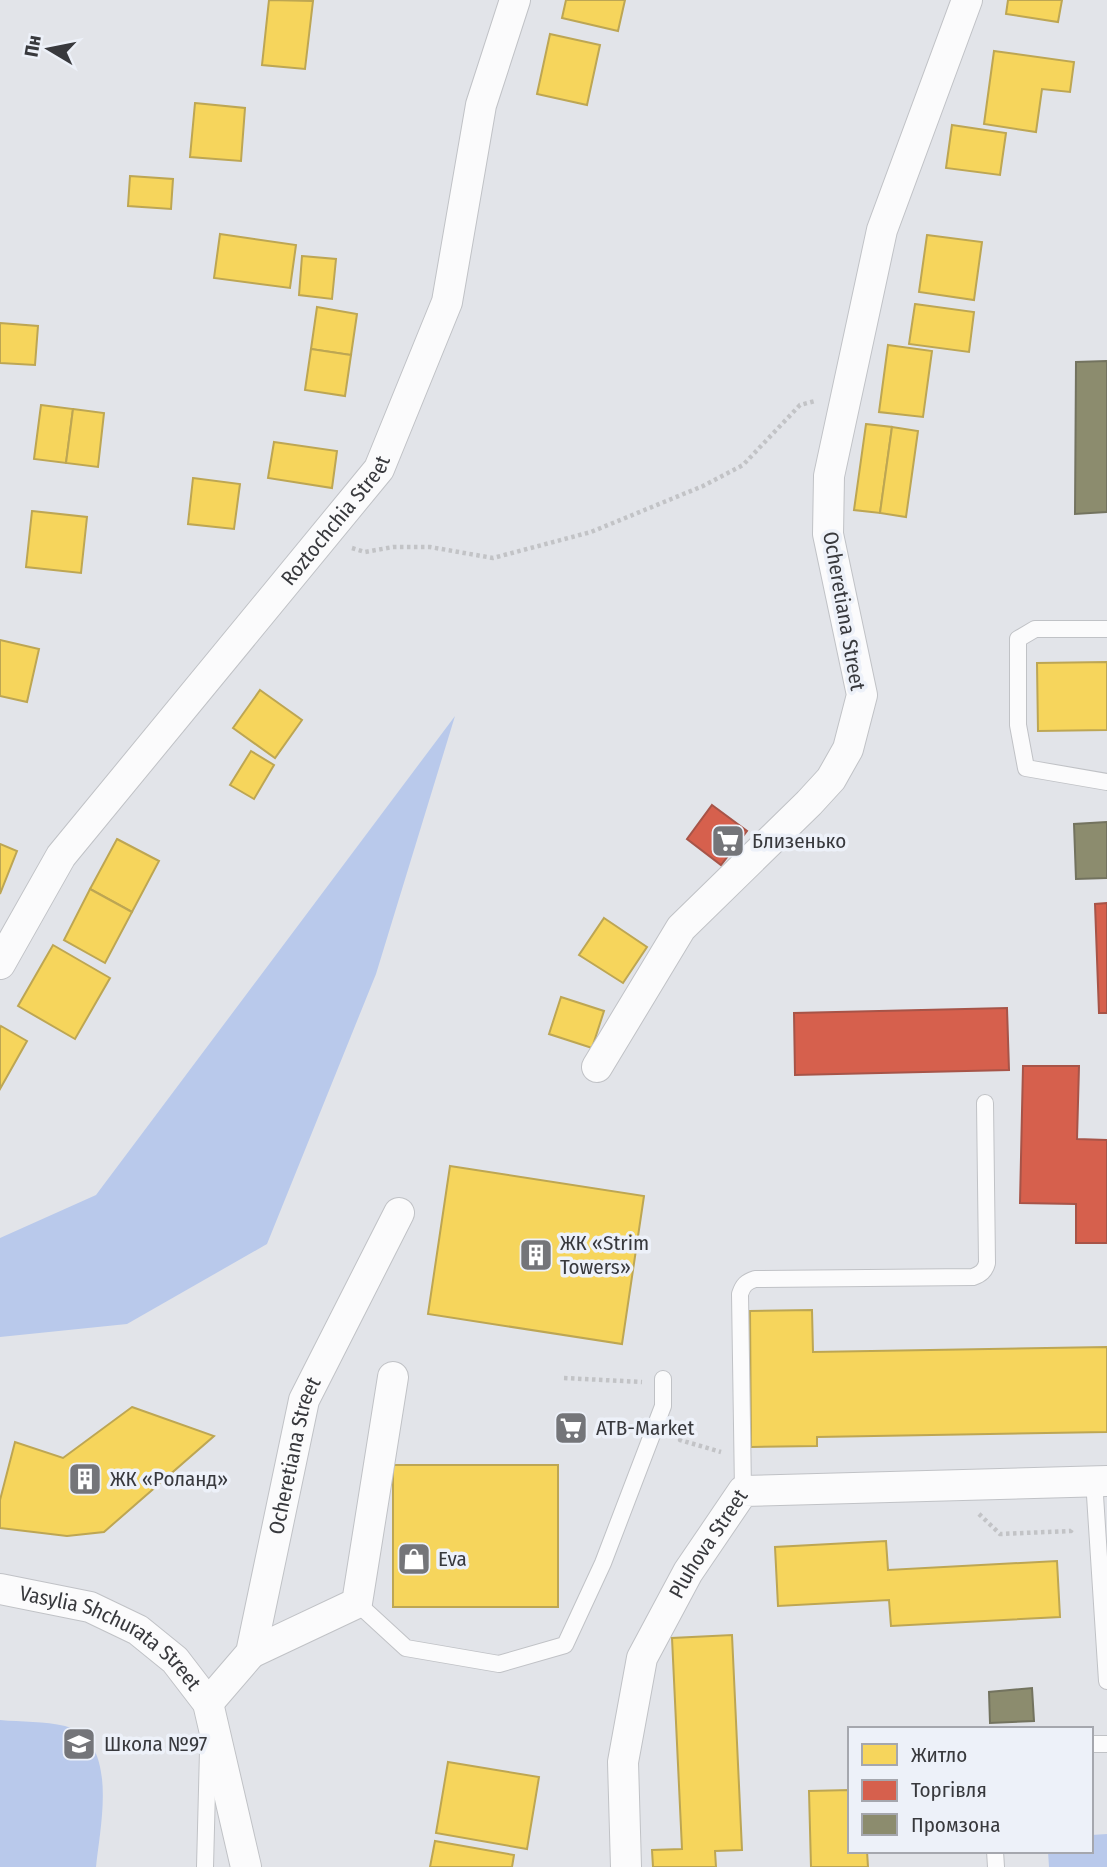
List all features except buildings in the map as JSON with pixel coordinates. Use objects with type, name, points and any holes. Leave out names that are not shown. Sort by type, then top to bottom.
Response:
[{"type":"street","name":"Roztochchia Street","points":[[0,964],[61,856],[379,469],[447,302],[481,105],[515,0]]},
{"type":"street","name":"Ocheretiana Street","points":[[597,1067],[681,928],[809,803],[831,779],[848,749],[862,695],[828,534],[829,476],[882,230],[967,0]]},
{"type":"street","name":"Ocheretiana Street","points":[[208,1703],[251,1653],[304,1401],[399,1213]]},
{"type":"street","points":[[251,1653],[357,1603],[393,1377]]},
{"type":"street","name":"Pluhova Street","points":[[626,1867],[623,1762],[642,1658],[688,1572],[743,1491],[1099,1485]]},
{"type":"street","name":"Vasylia Shchurata Street","points":[[0,1589],[90,1607],[138,1630],[175,1660],[208,1703],[246,1867]]},
{"type":"lane","points":[[1107,629],[1034,629],[1018,639],[1018,725],[1026,768],[1107,782]]},
{"type":"lane","points":[[743,1491],[742,1287],[755,1279],[980,1275],[987,1263],[985,1103]]},
{"type":"lane","points":[[357,1603],[406,1648],[499,1664],[565,1645],[603,1563],[663,1406],[663,1379]]},
{"type":"lane","points":[[1099,1485],[1107,1681]]},
{"type":"lane","points":[[205,1867],[209,1788],[208,1703]]},
{"type":"path","points":[[327,533],[347,546],[365,552],[393,547],[430,547],[493,558],[528,549],[591,532],[703,486],[743,465],[800,405],[846,394]]},
{"type":"path","points":[[564,1378],[647,1382]]},
{"type":"path","points":[[685,1421],[680,1440],[742,1458]]},
{"type":"path","points":[[975,1511],[1000,1534],[1071,1531],[1099,1485]]},
{"type":"shaded area","points":[[455,716],[376,974],[267,1244],[127,1324],[0,1337],[0,1238],[96,1195]]},
{"type":"shaded area","points":[[0,1720],[65,1726],[82,1735],[94,1749],[103,1787],[96,1867],[0,1867]]},
{"type":"shaded area","points":[[1107,1834],[1107,1867],[1049,1867],[1048,1853],[1093,1853],[1093,1835]]},
{"type":"place","name":"Близенько","points":[[728,841]]},
{"type":"place","name":"ЖК «Strim Towers»","points":[[536,1255]]},
{"type":"place","name":"ATB-Market","points":[[571,1428]]},
{"type":"place","name":"ЖК «Роланд»","points":[[85,1479]]},
{"type":"place","name":"Eva","points":[[414,1559]]},
{"type":"place","name":"Школа №97","points":[[79,1744]]}]
